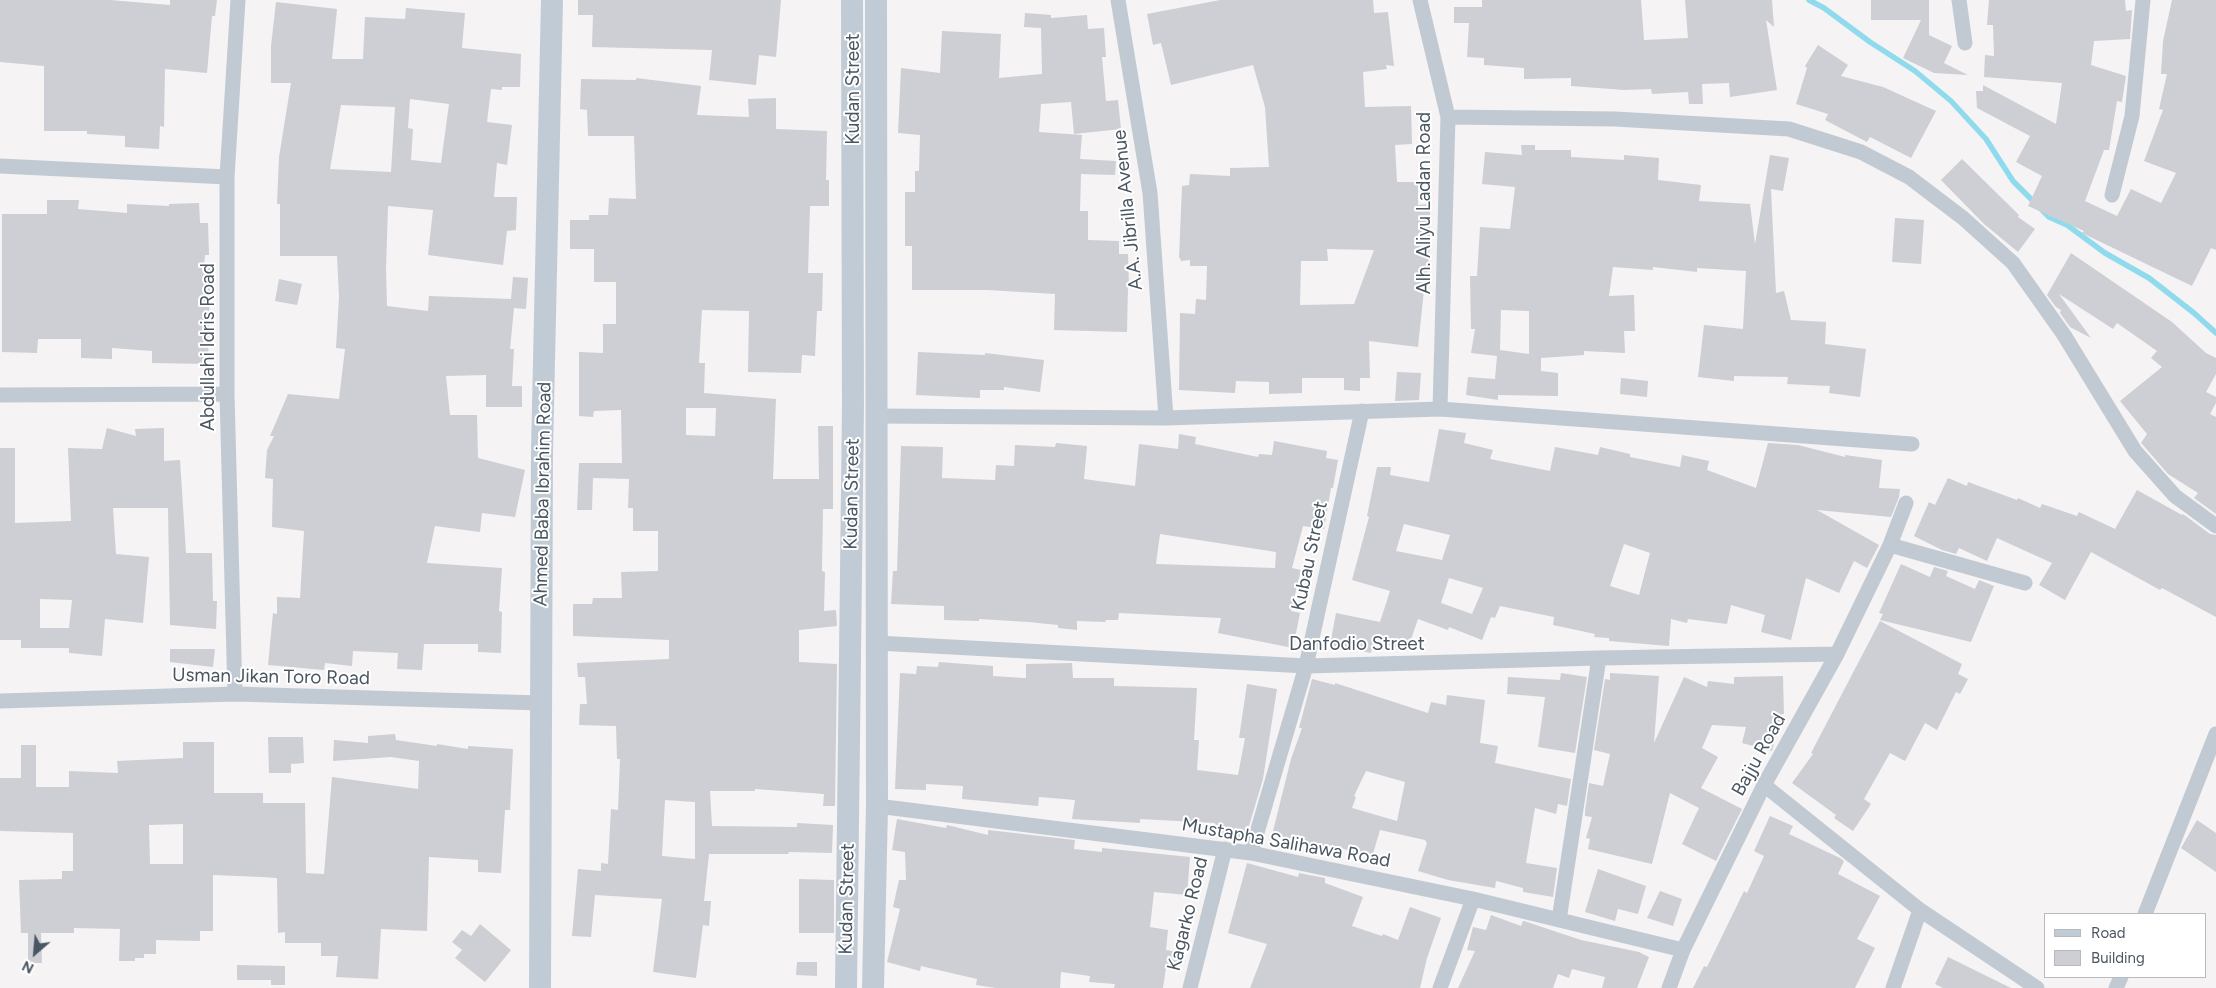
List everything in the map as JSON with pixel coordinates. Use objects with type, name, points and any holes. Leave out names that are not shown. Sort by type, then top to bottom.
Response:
[{"type":"street","name":"Abdullahi Idris Road","points":[[235,694],[227,394],[228,177],[238,0]]},
{"type":"street","name":"Ahmed Baba Ibrahim Road","points":[[540,988],[542,441],[552,0]]},
{"type":"street","name":"Kudan Street","points":[[846,988],[853,406],[852,0]]},
{"type":"street","points":[[876,0],[877,987]]},
{"type":"street","name":"A.A. Jibrilla Avenue","points":[[1118,0],[1150,193],[1166,418]]},
{"type":"street","name":"Alh. Aliyu Ladan Road","points":[[1420,0],[1448,117],[1440,409]]},
{"type":"street","points":[[1959,0],[1965,42]]},
{"type":"street","points":[[2112,195],[2132,116],[2139,59],[2143,0]]},
{"type":"street","points":[[1448,117],[1615,119],[1790,129],[1869,156],[1909,178],[1963,218],[2013,263],[2064,334],[2135,451],[2175,496],[2216,526]]},
{"type":"street","points":[[0,166],[228,177]]},
{"type":"street","points":[[0,395],[227,394]]},
{"type":"street","points":[[876,416],[1166,418],[1440,409],[1912,444]]},
{"type":"street","name":"Kubau Street","points":[[1251,853],[1306,666],[1362,411]]},
{"type":"street","name":"Bajju Road","points":[[1669,988],[1684,950],[1764,785],[1837,654],[1890,545],[1906,503]]},
{"type":"street","points":[[1890,545],[2025,583]]},
{"type":"street","name":"Danfodio Street","points":[[877,643],[1306,666],[1837,654]]},
{"type":"street","points":[[1558,920],[1599,658]]},
{"type":"street","name":"Usman Jikan Toro Road","points":[[0,701],[235,694],[541,703]]},
{"type":"street","points":[[2145,913],[2216,734]]},
{"type":"street","points":[[1764,785],[1920,910],[2037,988]]},
{"type":"street","name":"Mustapha Salihawa Road","points":[[877,806],[1251,853],[1473,898],[1684,950]]},
{"type":"street","name":"Kagarko Road","points":[[1190,988],[1225,849]]},
{"type":"street","points":[[1440,988],[1473,898]]},
{"type":"street","points":[[1893,988],[1920,910]]},
{"type":"building","points":[[0,0],[110,0],[170,5],[170,0],[217,0],[215,16],[212,16],[207,73],[165,69],[164,127],[160,126],[159,149],[125,147],[125,136],[87,134],[87,131],[44,131],[44,66],[0,62]]},
{"type":"building","points":[[578,0],[781,0],[776,57],[759,55],[756,85],[709,80],[712,50],[592,47],[593,15],[578,15]]},
{"type":"building","points":[[1220,0],[1373,0],[1374,13],[1388,12],[1394,66],[1386,65],[1387,69],[1363,72],[1365,107],[1411,106],[1412,144],[1395,145],[1397,182],[1418,182],[1418,205],[1430,204],[1430,243],[1418,347],[1369,341],[1370,378],[1360,378],[1360,391],[1344,390],[1344,378],[1302,378],[1302,393],[1269,394],[1269,382],[1236,381],[1235,393],[1179,390],[1180,313],[1195,314],[1196,299],[1206,300],[1207,266],[1190,266],[1190,260],[1181,261],[1179,258],[1182,186],[1189,185],[1190,174],[1230,176],[1230,168],[1269,167],[1265,107],[1253,65],[1171,85],[1161,43],[1153,45],[1147,14]],"holes":[[[1327,249],[1374,250],[1354,304],[1300,305],[1301,261],[1328,261]]]},
{"type":"building","points":[[1482,0],[1641,0],[1644,40],[1688,38],[1685,0],[1772,0],[1774,27],[1766,20],[1777,90],[1730,97],[1729,83],[1702,84],[1703,104],[1689,104],[1688,92],[1652,94],[1651,89],[1624,90],[1571,86],[1571,78],[1524,79],[1524,68],[1484,65],[1484,58],[1467,57],[1469,23],[1454,23],[1454,7],[1482,7]]},
{"type":"building","points":[[1871,0],[1929,0],[1929,35],[1952,46],[1944,63],[1968,75],[1934,73],[1903,58],[1921,20],[1871,20]]},
{"type":"building","points":[[1989,0],[2125,0],[2126,11],[2132,10],[2130,39],[2094,41],[2091,65],[2126,76],[2122,102],[2117,101],[2109,150],[2104,150],[2085,201],[2117,216],[2131,189],[2161,203],[2176,173],[2144,161],[2163,110],[2159,109],[2167,74],[2161,74],[2163,41],[2172,0],[2216,0],[2216,250],[2211,248],[2192,286],[2082,233],[2084,231],[2028,206],[2042,176],[2016,162],[2030,136],[1977,108],[1976,91],[1983,91],[1983,85],[2056,124],[2062,83],[1984,77],[1985,55],[1994,56],[1993,25],[1987,25]]},
{"type":"building","points":[[276,2],[337,9],[332,59],[363,59],[365,17],[405,19],[406,8],[465,13],[462,48],[521,54],[520,87],[502,87],[502,90],[491,89],[487,122],[512,125],[507,165],[497,163],[494,197],[517,197],[516,230],[507,231],[503,265],[428,255],[433,210],[388,206],[387,306],[428,311],[429,296],[511,299],[513,277],[528,278],[526,309],[514,308],[510,349],[514,349],[512,386],[522,386],[522,407],[486,407],[486,375],[446,376],[450,415],[477,415],[478,458],[525,470],[515,517],[482,513],[480,532],[435,526],[427,563],[502,568],[499,611],[502,612],[501,653],[478,652],[478,644],[424,644],[422,670],[397,669],[398,653],[353,651],[352,666],[325,663],[324,670],[268,665],[273,613],[277,614],[277,597],[300,598],[304,531],[272,527],[273,479],[265,478],[267,450],[274,436],[270,436],[288,394],[339,399],[345,349],[336,348],[339,297],[337,256],[280,256],[280,204],[277,204],[279,157],[291,83],[271,83],[271,46]],"holes":[[[410,99],[449,104],[441,163],[411,160],[413,129],[408,128]],[[341,105],[395,107],[391,172],[330,169]]]},
{"type":"building","points":[[1025,13],[1051,15],[1051,18],[1087,15],[1088,29],[1104,28],[1106,57],[1102,57],[1106,101],[1118,100],[1121,129],[1074,134],[1071,102],[1041,104],[1039,132],[1082,135],[1080,159],[1116,161],[1115,175],[1081,174],[1080,211],[1088,211],[1088,240],[1119,241],[1119,254],[1128,254],[1127,332],[1054,330],[1055,294],[987,290],[912,290],[912,246],[905,246],[905,192],[915,192],[915,171],[919,171],[920,135],[898,133],[901,68],[940,73],[942,31],[1001,34],[999,78],[1042,74],[1041,28],[1024,27]]},
{"type":"building","points":[[1818,45],[1848,65],[1841,76],[1883,87],[1936,111],[1911,158],[1870,137],[1867,142],[1825,120],[1828,114],[1796,104],[1807,68],[1805,66]]},
{"type":"building","points":[[636,78],[701,86],[697,115],[749,117],[748,99],[776,98],[776,129],[827,131],[826,180],[829,180],[829,206],[810,206],[808,273],[823,273],[822,311],[817,311],[815,356],[802,355],[801,373],[748,372],[749,311],[702,310],[699,363],[705,363],[704,393],[776,399],[773,479],[819,479],[818,426],[833,426],[833,509],[823,509],[822,571],[825,572],[824,611],[836,610],[837,626],[799,630],[799,662],[837,664],[835,806],[823,806],[824,794],[755,789],[755,791],[710,791],[712,826],[797,827],[797,823],[833,825],[832,853],[709,854],[704,901],[711,901],[709,926],[703,925],[696,978],[653,972],[662,899],[595,895],[591,937],[572,936],[578,869],[601,871],[601,863],[608,864],[611,809],[618,810],[620,759],[617,759],[616,726],[579,725],[580,704],[587,704],[585,677],[578,677],[577,663],[669,659],[669,640],[573,636],[573,604],[592,604],[593,598],[622,598],[621,572],[658,571],[658,531],[633,531],[633,508],[628,508],[629,479],[593,478],[592,510],[577,510],[579,463],[622,463],[621,410],[594,411],[593,417],[579,416],[579,352],[603,353],[603,324],[616,324],[616,282],[594,282],[594,249],[570,249],[570,220],[589,220],[589,215],[608,215],[609,198],[636,199],[634,136],[588,136],[587,110],[580,109],[581,79],[636,80]],"holes":[[[686,408],[716,408],[715,436],[686,435]],[[665,800],[695,802],[695,859],[662,856]]]},
{"type":"building","points":[[1521,145],[1535,145],[1535,150],[1571,150],[1571,157],[1624,160],[1624,155],[1659,158],[1658,180],[1701,185],[1699,201],[1750,204],[1755,244],[1770,155],[1789,158],[1783,191],[1771,189],[1776,293],[1784,291],[1791,320],[1826,322],[1825,344],[1866,349],[1860,397],[1829,393],[1830,386],[1787,384],[1788,377],[1734,376],[1734,381],[1698,377],[1704,325],[1743,329],[1746,271],[1697,268],[1697,272],[1653,267],[1653,270],[1613,267],[1609,296],[1634,295],[1635,331],[1624,331],[1625,353],[1584,351],[1584,355],[1541,358],[1541,371],[1558,373],[1558,396],[1498,395],[1498,400],[1466,395],[1468,377],[1495,379],[1497,356],[1471,353],[1475,329],[1471,329],[1470,276],[1477,276],[1480,227],[1510,229],[1515,187],[1482,184],[1485,152],[1522,155]],"holes":[[[1501,310],[1529,311],[1529,354],[1500,350]]]},
{"type":"building","points":[[1962,159],[2019,215],[2018,217],[2035,229],[2018,252],[1984,224],[1941,180]]},
{"type":"building","points":[[47,200],[79,200],[78,209],[127,213],[127,204],[169,206],[169,204],[199,203],[200,223],[208,223],[209,255],[205,255],[204,266],[210,267],[208,364],[152,363],[152,351],[112,348],[112,359],[81,358],[81,339],[38,339],[37,353],[2,352],[2,214],[47,214]]},
{"type":"building","points":[[1895,218],[1924,220],[1921,264],[1892,262]]},
{"type":"building","points":[[2071,253],[2172,322],[2206,353],[2216,358],[2216,374],[2206,392],[2216,397],[2216,403],[2210,414],[2216,417],[2216,514],[2194,498],[2198,493],[2168,474],[2141,443],[2147,434],[2120,401],[2162,367],[2151,358],[2157,351],[2117,323],[2113,329],[2059,294],[2091,338],[2070,327],[2060,313],[2061,310],[2056,307],[2047,295]]},
{"type":"building","points":[[279,279],[302,284],[297,305],[275,301]]},
{"type":"building","points":[[918,352],[985,355],[985,353],[1044,360],[1040,392],[1004,387],[1004,390],[980,390],[980,398],[916,395]]},
{"type":"building","points":[[1397,372],[1421,373],[1419,400],[1395,401]]},
{"type":"building","points":[[1621,378],[1648,381],[1647,397],[1620,394]]},
{"type":"building","points":[[107,428],[136,436],[135,429],[164,428],[164,461],[180,460],[186,553],[212,553],[213,601],[217,601],[216,629],[170,625],[168,508],[113,508],[116,554],[149,557],[143,623],[105,619],[102,656],[69,653],[69,648],[21,648],[21,640],[0,640],[0,448],[15,448],[15,523],[71,521],[68,448],[102,449]],"holes":[[[40,599],[72,600],[69,628],[40,628]]]},
{"type":"building","points":[[1439,429],[1466,433],[1464,443],[1493,450],[1490,459],[1550,471],[1555,447],[1598,455],[1600,447],[1630,454],[1630,457],[1680,467],[1682,455],[1709,461],[1707,470],[1756,488],[1768,443],[1798,445],[1845,457],[1845,455],[1882,460],[1879,488],[1900,489],[1891,517],[1817,510],[1879,545],[1867,568],[1854,561],[1839,593],[1806,578],[1791,640],[1761,632],[1765,615],[1731,605],[1727,624],[1688,619],[1687,623],[1671,619],[1669,646],[1609,641],[1609,638],[1594,637],[1595,634],[1553,625],[1554,617],[1500,606],[1495,618],[1491,617],[1482,640],[1449,627],[1448,630],[1418,619],[1407,651],[1373,640],[1371,653],[1330,645],[1336,613],[1380,622],[1390,591],[1352,580],[1369,517],[1367,516],[1377,467],[1391,467],[1390,475],[1429,482]],"holes":[[[1404,524],[1450,535],[1442,560],[1396,551]],[[1624,544],[1650,553],[1639,595],[1610,586]],[[1449,578],[1483,588],[1472,614],[1441,603]]]},
{"type":"building","points":[[1179,434],[1196,437],[1195,444],[1258,457],[1259,454],[1272,455],[1274,441],[1327,451],[1326,458],[1338,460],[1324,529],[1303,526],[1292,568],[1301,570],[1291,611],[1300,613],[1293,648],[1218,633],[1221,618],[1119,613],[1118,620],[1106,620],[1105,622],[1077,621],[1077,630],[1058,628],[1058,625],[1028,622],[979,619],[979,621],[944,620],[944,606],[891,604],[893,571],[897,571],[901,446],[943,447],[942,478],[995,480],[996,465],[1014,466],[1015,445],[1055,447],[1056,443],[1087,446],[1084,479],[1135,486],[1139,444],[1178,449]],"holes":[[[1160,534],[1276,552],[1275,568],[1156,564]]]},
{"type":"building","points":[[1948,478],[1967,486],[1968,482],[2017,500],[2018,498],[2040,508],[2042,504],[2077,516],[2079,512],[2115,529],[2137,490],[2183,514],[2210,534],[2216,535],[2216,617],[2162,588],[2160,590],[2091,552],[2065,600],[2039,585],[2052,563],[1997,538],[1987,561],[1959,548],[1956,554],[1942,550],[1914,536],[1929,502],[1935,505]]},
{"type":"building","points":[[1901,564],[1930,577],[1934,567],[1948,571],[1946,576],[1975,589],[1979,580],[1994,586],[1971,642],[1880,620],[1883,614],[1879,613]]},
{"type":"building","points":[[1880,621],[1962,664],[1958,674],[1968,679],[1960,694],[1956,692],[1937,730],[1925,723],[1905,761],[1890,753],[1864,799],[1871,804],[1853,831],[1834,818],[1836,815],[1792,783],[1813,754],[1811,753]]},
{"type":"building","points":[[170,649],[215,649],[213,667],[170,662]]},
{"type":"building","points":[[939,662],[993,666],[993,676],[1024,678],[1026,678],[1026,664],[1072,663],[1073,678],[1114,678],[1114,686],[1197,688],[1194,740],[1199,740],[1197,770],[1238,775],[1245,738],[1239,738],[1247,684],[1277,689],[1263,779],[1249,826],[1247,826],[1245,839],[1214,835],[1215,823],[1140,819],[1140,823],[1072,819],[1075,800],[1039,797],[1038,806],[962,799],[963,786],[926,784],[926,790],[895,789],[900,673],[916,674],[917,666],[938,667]]},
{"type":"building","points":[[1561,673],[1587,677],[1575,753],[1538,747],[1545,697],[1507,694],[1508,677],[1560,680]]},
{"type":"building","points":[[1610,673],[1659,676],[1654,743],[1684,677],[1707,687],[1708,681],[1734,684],[1734,677],[1783,676],[1784,714],[1782,714],[1772,751],[1742,743],[1746,727],[1712,725],[1702,748],[1718,757],[1701,788],[1742,809],[1716,861],[1682,844],[1699,808],[1670,793],[1652,864],[1588,849],[1590,839],[1586,838],[1592,817],[1585,816],[1585,811],[1589,783],[1603,786],[1610,754],[1594,750],[1605,679],[1610,680]]},
{"type":"building","points":[[1312,679],[1335,685],[1335,683],[1428,713],[1431,702],[1446,705],[1447,695],[1485,700],[1480,743],[1498,746],[1495,763],[1571,779],[1567,806],[1558,804],[1556,814],[1535,808],[1526,863],[1557,868],[1553,897],[1523,892],[1523,888],[1496,881],[1495,888],[1448,880],[1418,871],[1427,843],[1425,840],[1380,830],[1372,857],[1330,845],[1327,851],[1299,840],[1297,845],[1272,835],[1291,759],[1302,728],[1299,728]],"holes":[[[1366,771],[1405,782],[1397,821],[1352,808],[1356,797],[1354,796]]]},
{"type":"building","points":[[395,734],[396,740],[437,746],[437,744],[468,749],[468,746],[513,749],[510,810],[505,810],[501,873],[478,872],[478,860],[429,857],[427,931],[381,929],[378,979],[336,977],[338,956],[321,956],[321,943],[285,943],[285,932],[278,933],[277,878],[262,877],[213,875],[213,931],[200,931],[200,941],[156,940],[156,954],[144,954],[144,958],[135,958],[135,961],[119,961],[120,929],[74,928],[74,933],[41,933],[42,963],[28,963],[28,933],[21,933],[19,880],[62,879],[62,871],[73,871],[73,833],[0,831],[0,778],[21,778],[21,745],[36,745],[36,787],[69,787],[69,771],[118,773],[117,761],[183,758],[183,742],[214,742],[214,793],[263,793],[263,803],[305,803],[306,873],[324,874],[332,777],[418,789],[419,761],[391,757],[333,761],[334,740],[368,743],[368,736]],"holes":[[[183,824],[183,864],[150,864],[149,825]]]},
{"type":"building","points":[[268,737],[303,737],[304,763],[291,764],[291,773],[269,773]]},
{"type":"building","points":[[1770,816],[1793,826],[1789,834],[1840,858],[1844,861],[1838,874],[1880,896],[1857,939],[1875,948],[1855,988],[1693,988],[1704,966],[1707,967],[1744,891],[1747,893],[1764,856],[1754,851]]},
{"type":"building","points":[[897,819],[946,828],[947,825],[988,835],[988,830],[1075,840],[1074,849],[1102,852],[1102,848],[1190,857],[1187,895],[1154,892],[1150,927],[1168,930],[1166,950],[1178,952],[1176,970],[1166,968],[1163,988],[1114,988],[1115,984],[1089,982],[1090,976],[1061,972],[1060,988],[996,988],[976,985],[977,979],[921,966],[920,971],[887,962],[900,909],[893,907],[899,880],[906,880],[905,852],[892,850]]},
{"type":"building","points":[[2197,820],[2216,833],[2216,872],[2181,848]]},
{"type":"building","points":[[1247,863],[1298,877],[1299,873],[1325,878],[1325,883],[1363,897],[1352,926],[1382,936],[1383,934],[1398,940],[1410,907],[1441,918],[1427,958],[1420,988],[1250,988],[1267,944],[1228,933]]},
{"type":"building","points":[[1598,869],[1646,886],[1638,914],[1618,909],[1615,921],[1585,912]]},
{"type":"building","points":[[799,879],[834,880],[834,933],[799,933]]},
{"type":"building","points":[[1660,891],[1682,899],[1673,926],[1647,918]]},
{"type":"building","points":[[1491,915],[1521,926],[1524,921],[1581,940],[1639,952],[1649,957],[1637,988],[1602,988],[1605,977],[1572,969],[1569,978],[1558,974],[1553,988],[1458,988],[1475,951],[1467,950],[1473,927],[1486,930]]},
{"type":"building","points":[[480,924],[511,950],[485,982],[455,958],[462,950],[452,942],[462,930],[471,936]]},
{"type":"building","points":[[1948,957],[2011,988],[1943,988],[1935,984]]},
{"type":"building","points":[[797,962],[817,962],[817,976],[796,975]]},
{"type":"building","points":[[237,965],[285,966],[285,985],[271,985],[271,980],[237,980]]},
{"type":"waterway","points":[[1809,0],[1824,8],[1870,42],[1915,71],[1951,101],[1986,139],[2013,181],[2049,217],[2067,225],[2105,253],[2149,278],[2216,333]]}]
